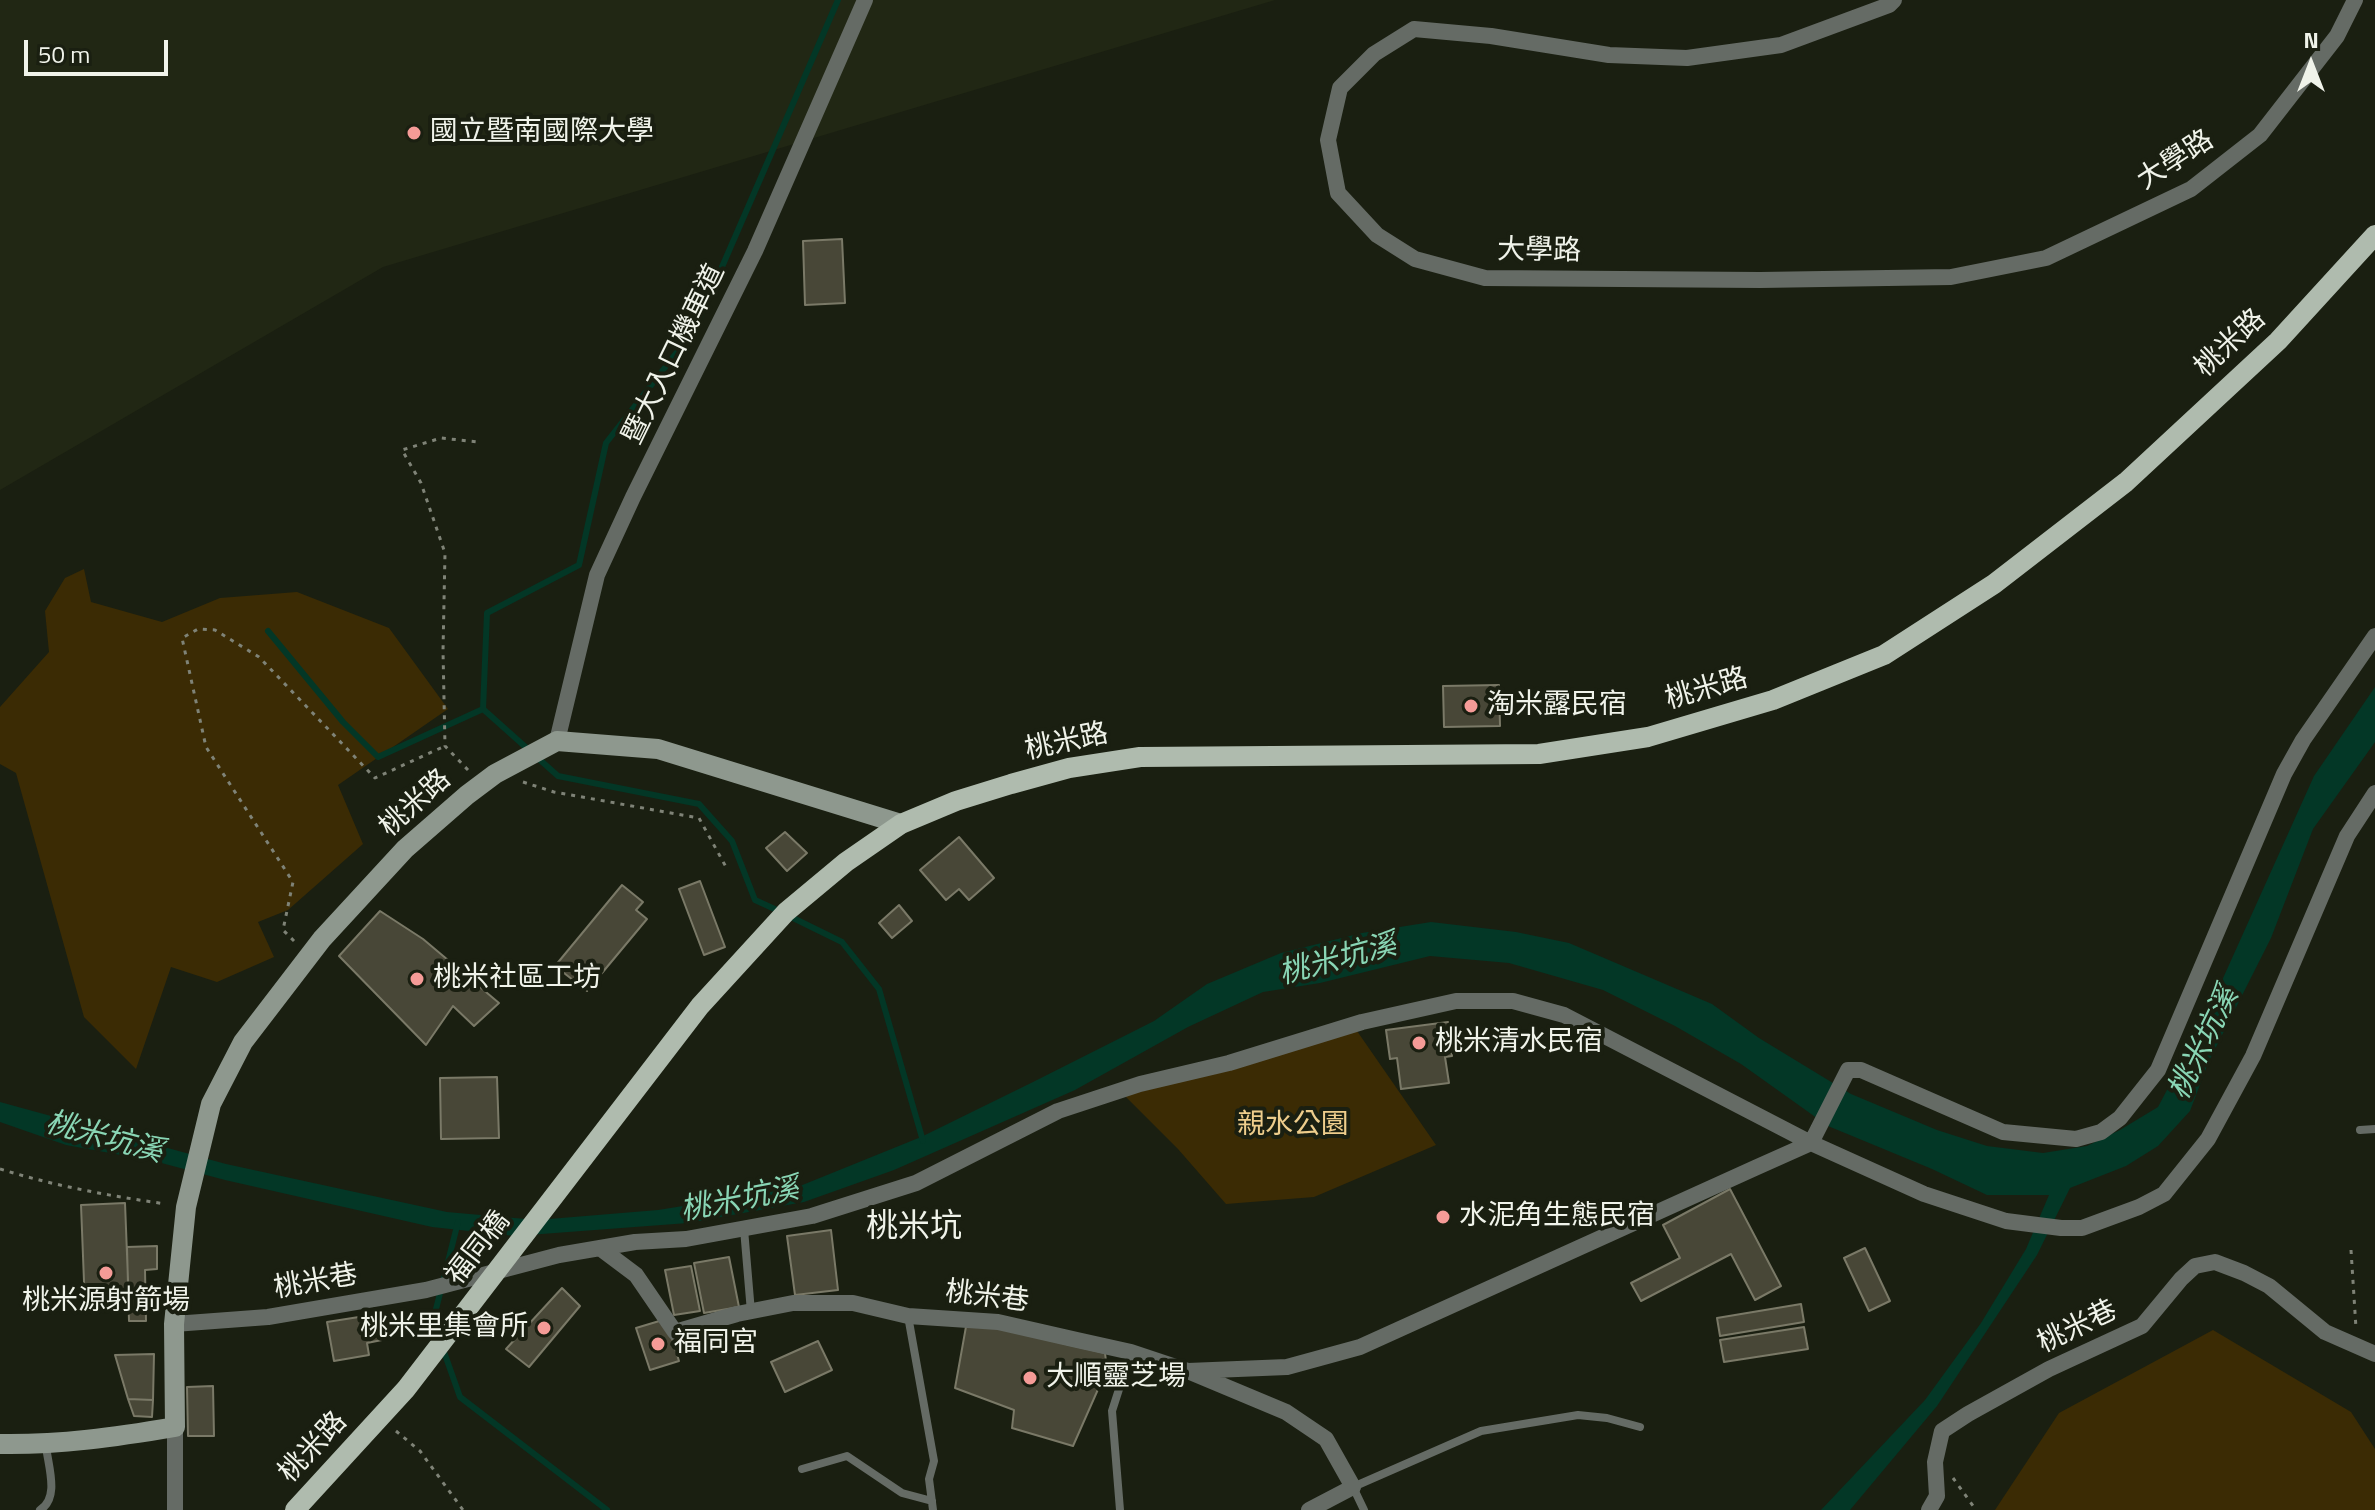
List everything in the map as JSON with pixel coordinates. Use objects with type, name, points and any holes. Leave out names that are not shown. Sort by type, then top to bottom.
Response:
[{"type":"main road","name":"桃米路","points":[[596,1144],[700,1006],[776,922],[846,862],[901,824],[956,801],[1069,768],[1140,757],[1539,754],[1648,737],[1773,700],[1884,655],[1994,584],[2126,482],[2278,341],[2375,235]]},
{"type":"main road","name":"福同橋","points":[[406,1389],[596,1144]]},
{"type":"main road","name":"桃米路","points":[[295,1510],[406,1389]]},
{"type":"street","name":"暨大入口機車道","points":[[557,741],[597,575],[755,251],[865,0]]},
{"type":"street","name":"大學路","points":[[1894,0],[1889,5],[1781,45],[1687,58],[1609,55],[1491,36],[1414,29],[1374,54],[1340,88],[1328,140],[1338,193],[1377,235],[1415,259],[1485,278],[1760,280],[1951,277],[2046,258],[2191,189],[2260,135],[2337,36],[2355,0]]},
{"type":"street","points":[[1188,1371],[1287,1367],[1360,1347],[1813,1136],[1848,1070],[1861,1070],[2003,1132],[2076,1139],[2101,1132],[2120,1118],[2158,1070],[2284,774],[2303,740],[2375,636]]},
{"type":"street","name":"桃米路","points":[[175,1427],[174,1324],[186,1207],[211,1104],[243,1042],[322,939],[405,849],[488,779],[557,741]]},
{"type":"street","points":[[557,741],[658,749],[901,824]]},
{"type":"street","points":[[600,1248],[686,1239],[812,1216],[916,1183],[1058,1111],[1140,1084],[1229,1063],[1362,1022],[1456,1001],[1513,1001],[1564,1015],[1813,1136],[1924,1194],[2006,1221],[2082,1228],[2139,1207],[2164,1194],[2208,1139],[2253,1056],[2347,836],[2375,793]]},
{"type":"street","name":"桃米巷","points":[[174,1324],[268,1317],[426,1290],[559,1255],[600,1248],[636,1275],[675,1332],[737,1314],[793,1303],[853,1303],[908,1316],[998,1322],[1131,1352],[1188,1371],[1286,1412],[1326,1439],[1353,1487]]},
{"type":"street","name":"桃米巷","points":[[1929,1510],[1937,1496],[1935,1462],[1942,1431],[2049,1369],[2142,1326],[2195,1266],[2215,1262],[2244,1273],[2269,1286],[2325,1332],[2375,1354]]},
{"type":"street","points":[[0,1444],[46,1445],[107,1439],[175,1427],[175,1510]]},
{"type":"street","points":[[1309,1510],[1353,1487]]},
{"type":"lane","points":[[2360,1130],[2375,1129]]},
{"type":"lane","points":[[744,1229],[751,1312]]},
{"type":"lane","points":[[908,1316],[934,1461],[929,1479],[933,1506]]},
{"type":"lane","points":[[1120,1510],[1112,1411],[1131,1352]]},
{"type":"lane","points":[[1364,1510],[1353,1487],[1481,1431],[1578,1415],[1607,1418],[1640,1427]]},
{"type":"lane","points":[[40,1510],[47,1505],[52,1492],[46,1445]]},
{"type":"lane","points":[[802,1469],[847,1456],[902,1493],[933,1506]]},
{"type":"lane","points":[[49,1500],[57,1510]]},
{"type":"path","points":[[445,746],[445,553],[421,483],[402,450],[441,438],[478,442]]},
{"type":"path","points":[[309,956],[283,930],[293,882],[206,747],[182,638],[198,629],[215,630],[259,657],[375,778],[445,746]]},
{"type":"path","points":[[445,746],[488,779],[699,818],[726,867]]},
{"type":"path","points":[[0,1169],[91,1194],[186,1207]]},
{"type":"path","points":[[2351,1250],[2357,1347]]},
{"type":"path","points":[[380,1418],[420,1451],[463,1510]]},
{"type":"path","points":[[1935,1462],[1957,1481],[1976,1510]]},
{"type":"shaded area","name":"國立暨南國際大學","points":[[0,0],[1275,0],[383,267],[0,490]]},
{"type":"green space","points":[[84,569],[91,602],[162,622],[220,598],[297,592],[389,628],[448,709],[338,785],[363,844],[288,910],[258,922],[274,957],[217,982],[171,967],[136,1069],[84,1017],[16,773],[0,764],[0,707],[49,652],[45,611],[65,578]]},
{"type":"green space","name":"親水公園","points":[[1357,1031],[1436,1145],[1314,1197],[1226,1204],[1178,1149],[1123,1094]]},
{"type":"green space","points":[[2213,1330],[2351,1412],[2375,1449],[2375,1510],[1995,1510],[2059,1413]]},
{"type":"water","name":"桃米坑溪","points":[[2375,687],[2375,742],[2313,829],[2271,938],[2209,1061],[2190,1111],[2158,1146],[2126,1166],[2070,1188],[2037,1255],[1937,1406],[1850,1510],[1821,1510],[1925,1400],[1981,1323],[2026,1249],[2049,1195],[1987,1195],[1828,1126],[1741,1064],[1603,990],[1509,963],[1430,956],[1320,983],[1263,992],[1188,1027],[1075,1090],[894,1170],[804,1202],[688,1223],[515,1236],[432,1227],[154,1161],[66,1145],[0,1122],[0,1102],[226,1164],[447,1212],[537,1220],[658,1210],[795,1188],[921,1137],[1154,1021],[1207,984],[1281,953],[1362,933],[1431,922],[1516,932],[1569,943],[1712,1004],[1759,1038],[1851,1094],[1937,1130],[1987,1146],[2043,1153],[2087,1146],[2158,1107],[2206,1016],[2314,776]]},
{"type":"building","points":[[842,239],[845,303],[805,305],[803,241]]},
{"type":"building","name":"淘米露民宿","points":[[1499,685],[1500,726],[1444,727],[1443,686]]},
{"type":"building","points":[[785,832],[807,853],[787,871],[766,848]]},
{"type":"building","points":[[959,837],[994,878],[969,900],[959,889],[946,900],[920,870]]},
{"type":"building","points":[[700,881],[725,947],[704,955],[679,889]]},
{"type":"building","points":[[622,885],[643,902],[636,910],[647,919],[587,991],[555,966]]},
{"type":"building","points":[[899,905],[912,921],[892,938],[879,923]]},
{"type":"building","name":"桃米社區工坊","points":[[380,911],[423,939],[499,1003],[474,1026],[453,1006],[426,1045],[339,956]]},
{"type":"building","name":"桃米清水民宿","points":[[1448,1022],[1452,1056],[1445,1057],[1449,1083],[1401,1089],[1397,1058],[1390,1059],[1386,1030]]},
{"type":"building","points":[[497,1077],[499,1138],[441,1139],[440,1078]]},
{"type":"building","points":[[1730,1189],[1781,1286],[1755,1300],[1731,1254],[1641,1301],[1631,1283],[1680,1258],[1663,1225]]},
{"type":"building","name":"桃米源射箭場","points":[[125,1203],[129,1305],[85,1307],[81,1205]]},
{"type":"building","points":[[831,1230],[838,1290],[795,1295],[787,1236]]},
{"type":"building","points":[[157,1246],[157,1269],[145,1270],[146,1321],[129,1321],[127,1247]]},
{"type":"building","points":[[1865,1248],[1890,1301],[1869,1311],[1844,1258]]},
{"type":"building","points":[[729,1257],[739,1307],[704,1313],[694,1263]]},
{"type":"building","points":[[691,1266],[700,1311],[674,1315],[665,1270]]},
{"type":"building","name":"桃米里集會所","points":[[562,1288],[580,1306],[529,1367],[506,1349]]},
{"type":"building","points":[[1801,1304],[1804,1322],[1720,1336],[1717,1318]]},
{"type":"building","points":[[378,1314],[382,1340],[367,1343],[369,1355],[334,1361],[327,1322]]},
{"type":"building","name":"福同宮","points":[[666,1319],[679,1361],[650,1370],[636,1328]]},
{"type":"building","name":"大順靈芝場","points":[[967,1321],[1105,1353],[1107,1369],[1073,1446],[1012,1428],[1014,1410],[955,1388]]},
{"type":"building","points":[[1804,1327],[1808,1349],[1724,1362],[1720,1340]]},
{"type":"building","points":[[818,1341],[832,1370],[785,1392],[771,1362]]},
{"type":"building","points":[[154,1354],[153,1400],[128,1399],[115,1355]]},
{"type":"building","points":[[213,1386],[214,1436],[188,1436],[187,1387]]},
{"type":"building","points":[[128,1399],[153,1400],[152,1417],[134,1416]]},
{"type":"waterway","points":[[779,911],[755,900],[732,841],[699,804],[558,776],[483,709],[487,613],[579,565],[606,443],[695,329],[838,0]]},
{"type":"waterway","points":[[268,631],[343,722],[378,757],[483,709]]},
{"type":"waterway","points":[[789,916],[842,942],[879,989],[923,1141]]},
{"type":"waterway","points":[[439,1338],[433,1321],[458,1222]]},
{"type":"waterway","points":[[443,1349],[460,1397],[607,1510]]},
{"type":"place","name":"國立暨南國際大學","points":[[414,133]]},
{"type":"place","name":"淘米露民宿","points":[[1471,706]]},
{"type":"place","name":"桃米社區工坊","points":[[417,979]]},
{"type":"place","name":"桃米清水民宿","points":[[1419,1043]]},
{"type":"place","name":"水泥角生態民宿","points":[[1443,1217]]},
{"type":"place","name":"桃米源射箭場","points":[[106,1273]]},
{"type":"place","name":"桃米里集會所","points":[[544,1328]]},
{"type":"place","name":"福同宮","points":[[658,1344]]},
{"type":"place","name":"大順靈芝場","points":[[1030,1378]]},
{"type":"district","name":"桃米坑","points":[[914,1228]]}]
